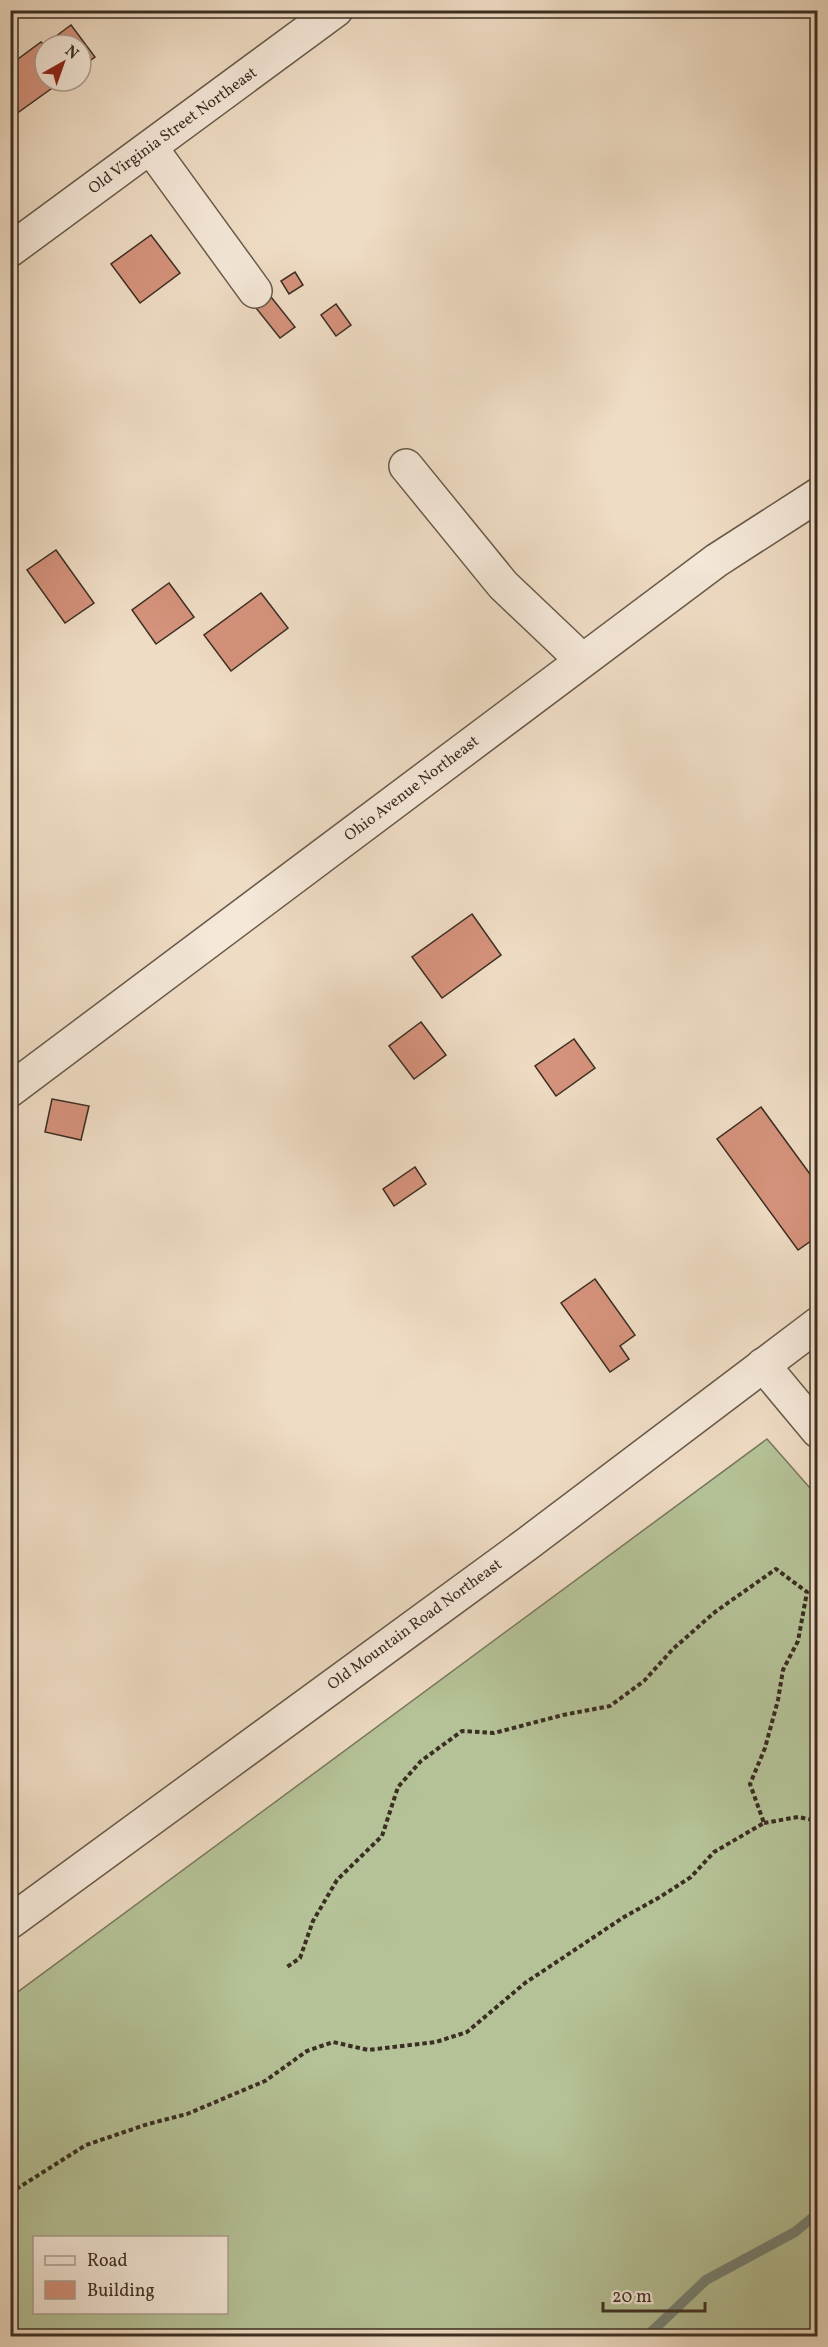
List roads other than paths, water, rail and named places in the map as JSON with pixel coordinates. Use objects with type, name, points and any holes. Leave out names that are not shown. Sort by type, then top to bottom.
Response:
[{"type":"street","name":"Old Virginia Street Northeast","points":[[10,250],[152,148],[336,10]]},
{"type":"street","points":[[152,148],[255,291]]},
{"type":"street","points":[[406,466],[503,585],[582,660]]},
{"type":"street","name":"Ohio Avenue Northeast","points":[[10,1090],[717,560],[818,495]]},
{"type":"street","name":"Old Mountain Road Northeast","points":[[10,1922],[527,1544],[818,1324]]},
{"type":"street","points":[[762,1365],[818,1431]]},
{"type":"waterway","points":[[647,2336],[706,2280],[795,2232],[818,2213]]}]
